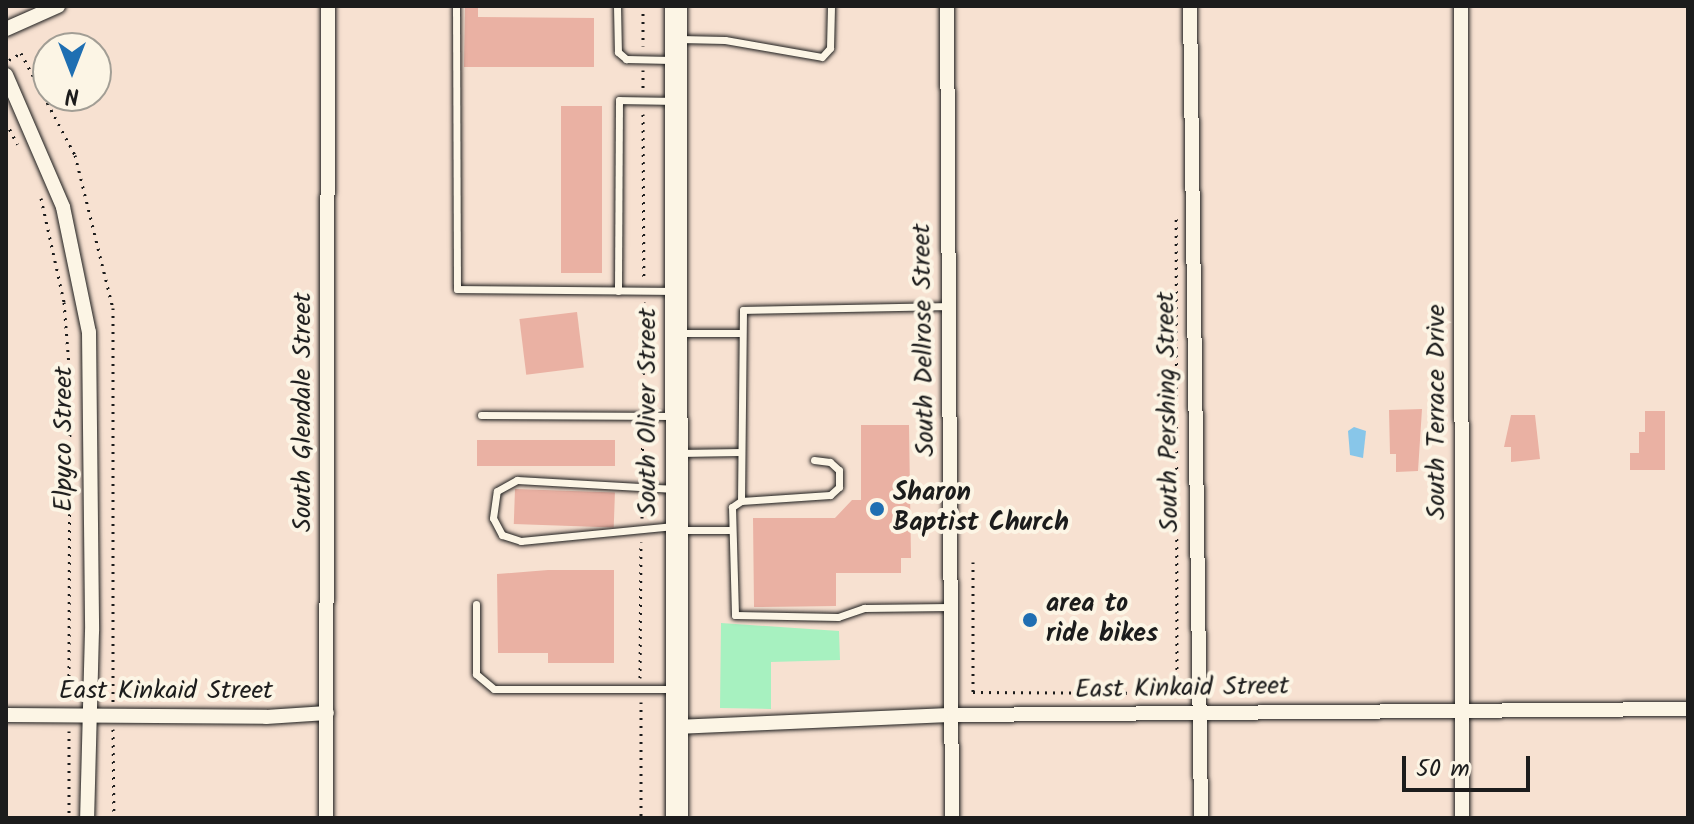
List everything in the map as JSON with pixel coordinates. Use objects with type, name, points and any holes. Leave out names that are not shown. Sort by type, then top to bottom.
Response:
[{"type":"main road","name":"South Oliver Street","points":[[676,6],[677,818]]},
{"type":"street","points":[[6,29],[58,6]]},
{"type":"street","name":"South Glendale Street","points":[[326,818],[328,6]]},
{"type":"street","name":"South Dellrose Street","points":[[947,6],[954,715],[952,818]]},
{"type":"street","name":"South Pershing Street","points":[[1190,6],[1196,712],[1201,818]]},
{"type":"street","name":"South Terrace Drive","points":[[1461,6],[1462,818]]},
{"type":"street","name":"Elpyco Street","points":[[6,75],[63,207],[89,332],[87,818]]},
{"type":"street","name":"East Kinkaid Street","points":[[677,727],[954,715],[1688,709]]},
{"type":"street","name":"East Kinkaid Street","points":[[6,715],[327,713]]},
{"type":"lane","points":[[456,6],[457,289],[676,291]]},
{"type":"lane","points":[[617,6],[618,52],[639,61],[725,40],[822,57],[830,48],[831,6]]},
{"type":"lane","points":[[618,291],[619,100],[676,101]]},
{"type":"lane","points":[[741,501],[741,313],[750,307],[949,306]]},
{"type":"lane","points":[[676,333],[740,333]]},
{"type":"lane","points":[[481,415],[676,416]]},
{"type":"lane","points":[[677,453],[741,452]]},
{"type":"lane","points":[[814,460],[830,462],[839,470],[841,482],[835,492],[741,501],[732,507],[732,608],[739,616],[838,617],[864,608],[952,607]]},
{"type":"lane","points":[[677,489],[517,480],[497,491],[493,518],[502,535],[521,541],[677,528],[732,530]]},
{"type":"lane","points":[[476,604],[476,674],[494,689],[677,689]]},
{"type":"path","points":[[6,62],[21,53]]},
{"type":"path","points":[[6,122],[18,146]]},
{"type":"path","points":[[40,194],[64,302],[70,378],[69,818]]},
{"type":"path","points":[[973,562],[973,692],[1177,693],[1176,214]]},
{"type":"green space","points":[[721,623],[839,631],[840,660],[771,662],[771,709],[720,708]]},
{"type":"water","points":[[1354,427],[1366,431],[1363,458],[1350,455],[1348,431]]},
{"type":"building","points":[[465,8],[478,8],[478,17],[594,18],[594,67],[464,67]]},
{"type":"building","points":[[561,106],[602,106],[602,273],[561,273]]},
{"type":"building","points":[[577,312],[584,368],[526,375],[519,319]]},
{"type":"building","points":[[1422,409],[1418,471],[1396,472],[1396,454],[1390,454],[1389,410]]},
{"type":"building","points":[[1645,411],[1665,411],[1665,470],[1630,470],[1630,453],[1639,453],[1639,432],[1645,432]]},
{"type":"building","points":[[1511,415],[1535,415],[1540,459],[1511,462],[1511,447],[1504,447]]},
{"type":"building","name":"Sharon Baptist Church","points":[[861,425],[909,425],[911,558],[901,558],[901,573],[836,573],[836,606],[754,607],[753,518],[835,518],[852,500],[861,500]]},
{"type":"building","points":[[477,440],[615,440],[615,466],[477,466]]},
{"type":"building","points":[[515,489],[615,492],[614,527],[514,524]]},
{"type":"building","points":[[614,570],[614,663],[548,663],[548,653],[498,653],[497,574]]},
{"type":"place","name":"Sharon Baptist Church","points":[[877,509]]},
{"type":"place","name":"area to ride bikes","points":[[1030,620]]}]
